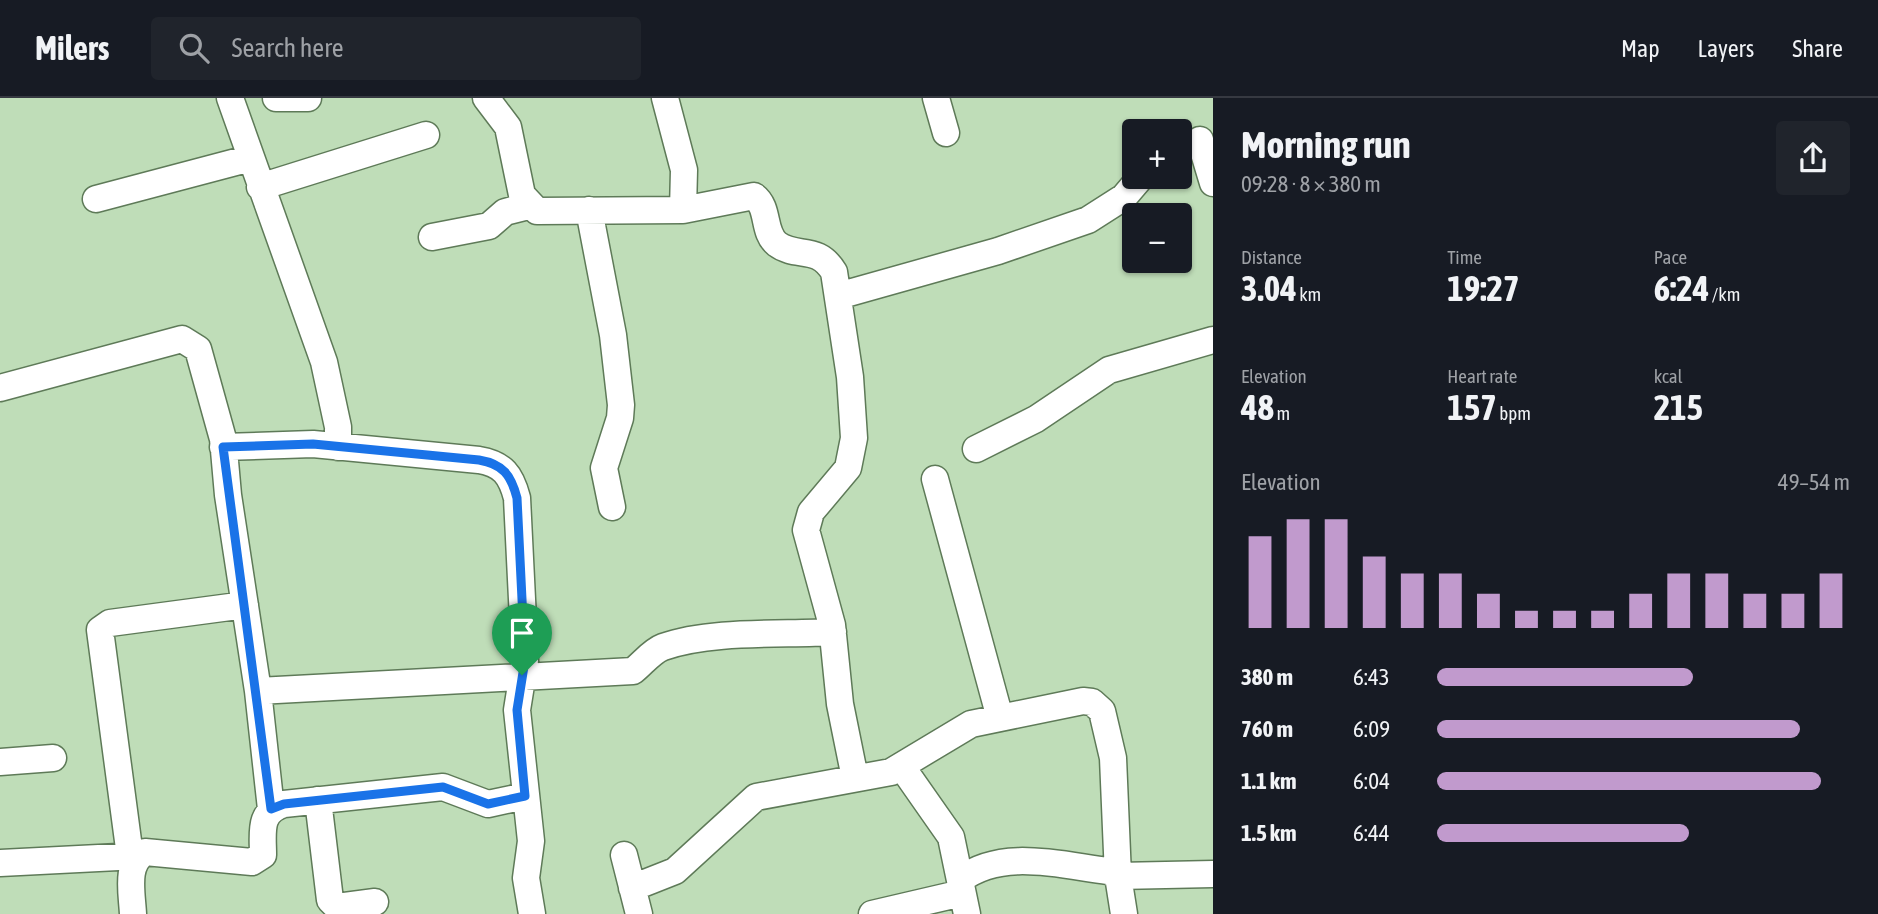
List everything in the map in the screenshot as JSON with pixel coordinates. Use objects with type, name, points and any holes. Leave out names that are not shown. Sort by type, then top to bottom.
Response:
[{"type":"street","points":[[230,98],[324,362],[338,427],[338,447]]},
{"type":"street","points":[[275,98],[308,98]]},
{"type":"street","points":[[486,98],[508,127],[522,195],[529,206]]},
{"type":"street","points":[[665,98],[684,170],[684,210]]},
{"type":"street","points":[[936,98],[946,132]]},
{"type":"street","points":[[260,187],[426,135]]},
{"type":"street","points":[[1198,141],[1213,183]]},
{"type":"street","points":[[96,199],[251,158]]},
{"type":"street","points":[[838,296],[998,251],[1088,220],[1124,197],[1131,189]]},
{"type":"street","points":[[432,237],[483,228],[505,212],[529,206],[547,212],[684,210],[754,196],[762,205],[770,236],[779,245],[815,254],[829,264],[838,296],[850,377],[854,418],[852,457],[840,479],[811,512],[806,530],[833,632],[840,704],[855,778]]},
{"type":"street","points":[[589,210],[613,335],[621,405],[621,418],[604,468],[612,507]]},
{"type":"street","points":[[0,388],[182,339],[198,349],[223,447],[258,691],[271,809]]},
{"type":"street","points":[[976,449],[1036,419],[1109,370],[1213,340]]},
{"type":"street","points":[[223,447],[302,443],[479,460],[494,463],[512,479],[517,498],[525,660],[517,710],[531,841],[526,878],[532,914]]},
{"type":"street","points":[[935,479],[1000,718]]},
{"type":"street","points":[[133,914],[134,856],[100,630],[110,623],[245,605]]},
{"type":"street","points":[[258,691],[633,671],[657,650],[668,646],[727,637],[833,632]]},
{"type":"street","points":[[632,888],[675,871],[756,797],[902,767],[960,729],[1076,701],[1099,706],[1115,771],[1118,876],[1124,914]]},
{"type":"street","points":[[0,762],[53,758]]},
{"type":"street","points":[[902,767],[951,837],[963,896]]},
{"type":"street","points":[[0,863],[134,856],[145,852],[252,862],[262,855],[264,818],[271,809],[284,804],[443,787],[488,804],[525,796]]},
{"type":"street","points":[[318,800],[330,900],[337,907],[375,902]]},
{"type":"street","points":[[624,855],[639,914]]},
{"type":"street","points":[[963,896],[970,872],[1013,860],[1108,871],[1118,876],[1213,874]]},
{"type":"street","points":[[872,914],[963,896]]},
{"type":"route","points":[[302,443],[479,460],[503,468],[512,479],[517,498],[525,660],[522,675],[517,710],[525,796],[483,804],[443,787],[284,804],[271,809],[258,691],[223,447],[302,443]]}]
